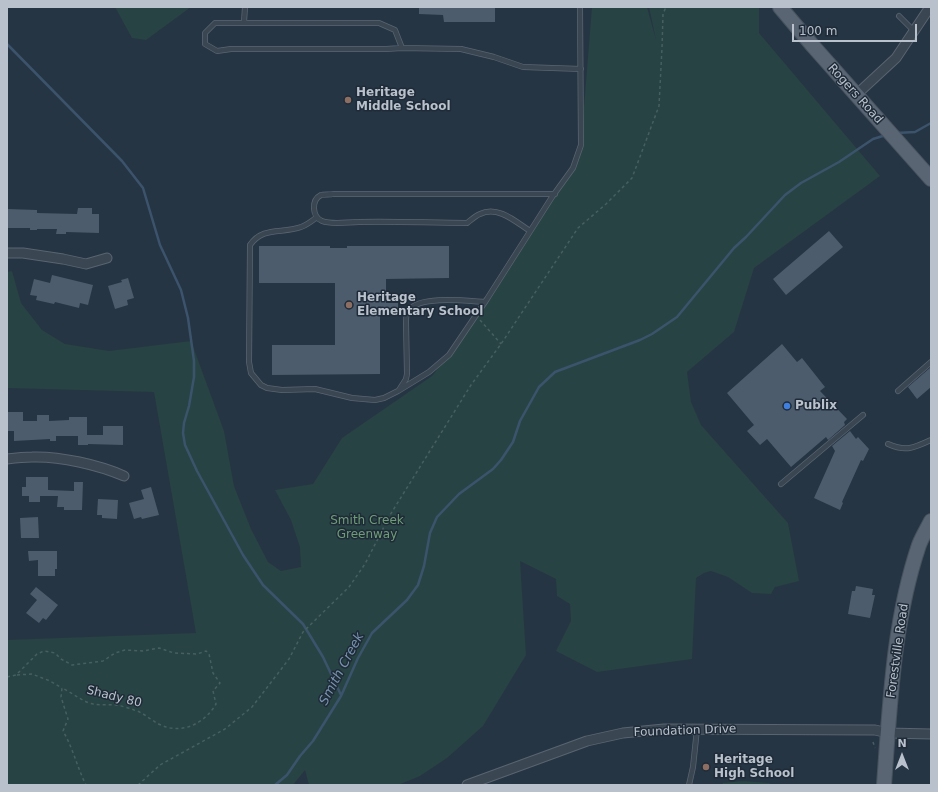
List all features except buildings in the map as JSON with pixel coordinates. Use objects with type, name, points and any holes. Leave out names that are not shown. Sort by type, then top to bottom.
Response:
[{"type":"main road","name":"Rogers Road","points":[[780,7],[931,179]]},
{"type":"main road","name":"Forestville Road","points":[[884,785],[891,685],[898,635],[909,581],[919,544],[931,521]]},
{"type":"street","points":[[856,95],[896,58],[930,7]]},
{"type":"street","points":[[7,253],[23,253],[86,264],[107,258]]},
{"type":"street","points":[[7,459],[34,457],[70,460],[107,469],[124,476]]},
{"type":"street","name":"Foundation Drive","points":[[467,785],[587,741],[623,733],[664,729],[697,729],[875,730],[888,733],[931,734]]},
{"type":"lane","points":[[244,22],[245,7]]},
{"type":"lane","points":[[317,217],[300,227],[264,233],[255,238],[250,245],[249,362],[251,373],[261,385],[276,390],[315,389],[352,398],[375,400],[384,398],[428,372],[449,355],[485,302],[554,194],[573,168],[581,145],[580,7]]},
{"type":"lane","points":[[899,16],[914,30]]},
{"type":"lane","points":[[402,48],[395,30],[379,23],[215,23],[205,33],[205,44],[217,51],[231,49],[461,49],[494,57],[523,67],[581,69]]},
{"type":"lane","points":[[530,231],[502,214],[490,211],[480,214],[467,223],[332,223],[321,220],[317,217],[314,208],[315,200],[321,195],[554,194]]},
{"type":"lane","points":[[398,391],[406,379],[407,374],[406,315],[409,309],[415,304],[425,301],[485,302]]},
{"type":"lane","points":[[898,391],[931,362]]},
{"type":"lane","points":[[781,484],[863,415]]},
{"type":"lane","points":[[888,444],[899,449],[916,447],[931,440]]},
{"type":"lane","points":[[689,785],[693,767],[697,729]]},
{"type":"path","points":[[138,785],[160,765],[225,729],[252,707],[290,659],[303,632],[349,587],[365,564],[390,515],[471,385],[501,344],[578,228],[606,204],[632,178],[659,106],[663,14],[667,7]]},
{"type":"path","points":[[476,315],[501,344]]},
{"type":"path","name":"Shady 80","points":[[16,675],[37,654],[44,651],[55,653],[61,659],[72,665],[103,661],[115,653],[126,650],[143,651],[159,648],[174,653],[197,654],[206,651],[209,654],[213,673],[220,683],[213,691],[216,704],[198,723],[188,728],[172,728],[162,726],[141,712],[116,705],[98,705],[88,702],[62,688]]},
{"type":"path","points":[[7,677],[32,674],[50,681],[62,688],[61,697],[68,719],[63,731],[71,745],[86,785]]},
{"type":"green space","points":[[115,7],[191,7],[146,40],[132,38]]},
{"type":"green space","name":"Smith Creek Greenway","points":[[592,7],[647,7],[656,40],[649,7],[759,7],[759,33],[880,176],[754,268],[734,332],[687,372],[691,402],[701,425],[788,523],[799,581],[775,587],[771,594],[752,593],[728,577],[711,571],[704,573],[696,578],[692,659],[597,672],[556,651],[571,621],[570,604],[557,596],[556,579],[520,561],[526,655],[483,726],[447,758],[420,776],[398,785],[309,785],[305,770],[293,785],[7,785],[7,640],[196,633],[154,392],[7,388],[7,272],[12,271],[21,303],[42,330],[65,344],[109,351],[191,341],[224,431],[234,486],[251,529],[268,562],[281,571],[301,567],[300,547],[291,520],[275,490],[313,484],[342,438],[432,376],[449,355],[573,168],[581,145]]},
{"type":"green space","points":[[743,781],[769,783],[773,785],[722,785],[723,783]]},
{"type":"waterway","points":[[7,44],[122,161],[143,188],[160,245],[181,290],[188,318],[194,361],[194,377],[189,406],[184,423],[183,433],[185,445],[197,471],[243,555],[263,585],[303,624],[323,657],[341,695]]},
{"type":"waterway","points":[[896,133],[915,132],[931,123]]},
{"type":"waterway","name":"Smith Creek","points":[[275,785],[287,775],[300,756],[313,741],[341,696],[358,658],[372,633],[407,600],[418,585],[424,566],[430,533],[437,517],[459,494],[493,469],[501,460],[513,442],[520,421],[539,387],[555,372],[640,340],[652,334],[677,317],[734,248],[785,195],[801,183],[839,162],[873,139],[886,135]]},
{"type":"place","name":"Heritage Middle School","points":[[348,100]]},
{"type":"place","name":"Heritage Elementary School","points":[[349,305]]},
{"type":"place","name":"Publix","points":[[787,406]]},
{"type":"place","name":"Heritage High School","points":[[706,767]]}]
